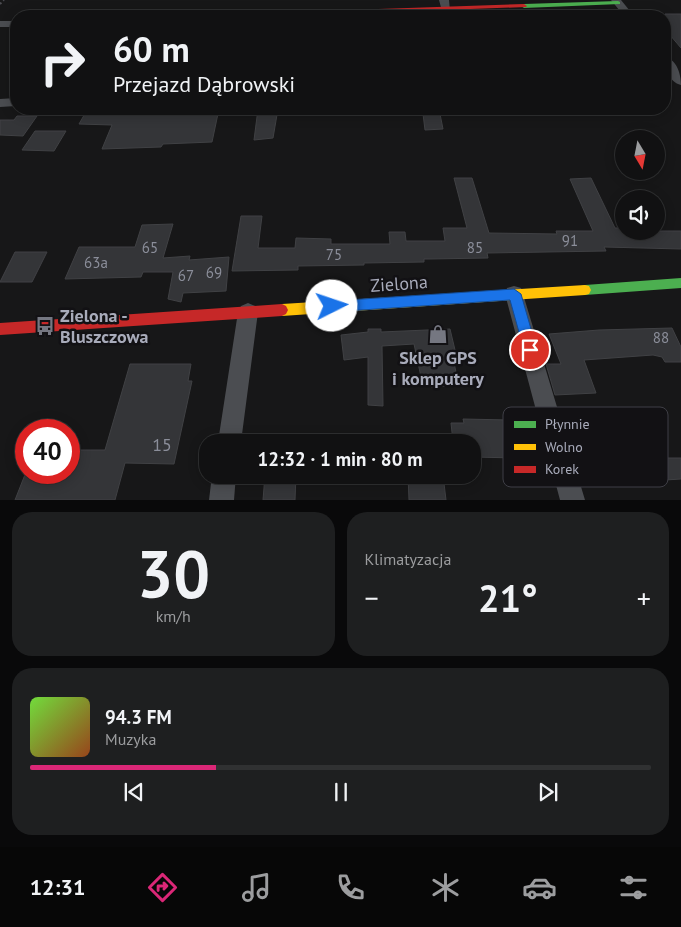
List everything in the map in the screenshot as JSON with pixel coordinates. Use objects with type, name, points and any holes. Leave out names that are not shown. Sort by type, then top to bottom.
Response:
[{"type":"street","points":[[340,10],[445,4],[617,2]]},
{"type":"street","name":"Zielona","points":[[0,329],[681,283]]},
{"type":"street","points":[[514,294],[546,407]]},
{"type":"street","points":[[230,434],[248,312]]},
{"type":"street","points":[[221,500],[223,484]]},
{"type":"street","points":[[569,487],[573,500]]},
{"type":"path","points":[[0,4],[4,0]]},
{"type":"building","points":[[671,14],[681,14],[681,48],[671,36]]},
{"type":"building","points":[[84,115],[218,115],[212,142],[163,144],[161,147],[102,149],[112,125],[79,124]]},
{"type":"building","points":[[257,115],[277,115],[273,138],[254,140]]},
{"type":"building","points":[[423,115],[440,115],[443,129],[425,130]]},
{"type":"building","points":[[17,116],[37,116],[23,136],[0,135],[0,120],[14,120]]},
{"type":"building","points":[[35,131],[66,131],[54,151],[22,150]]},
{"type":"building","points":[[454,178],[472,178],[489,233],[557,234],[556,231],[593,231],[570,179],[591,178],[615,228],[615,240],[665,240],[665,231],[681,231],[681,249],[604,247],[606,251],[487,253],[488,258],[424,259],[424,262],[364,263],[364,265],[298,266],[298,270],[232,271],[241,216],[262,216],[258,248],[295,248],[296,238],[331,239],[331,244],[390,244],[389,232],[405,232],[406,241],[445,241],[443,228],[467,228]]},
{"type":"building","points":[[173,224],[163,258],[190,256],[189,260],[229,257],[226,291],[183,293],[181,302],[168,299],[173,272],[143,272],[141,277],[65,279],[79,247],[135,247],[142,225]]},
{"type":"building","points":[[15,252],[47,252],[32,282],[0,282]]},
{"type":"building","points":[[672,328],[681,347],[681,362],[665,362],[662,357],[653,355],[584,360],[596,393],[555,395],[546,364],[561,364],[549,334],[599,330]]},
{"type":"building","points":[[368,329],[381,329],[381,332],[450,329],[455,350],[451,350],[459,385],[431,387],[431,376],[421,377],[414,344],[382,346],[383,406],[368,405],[368,357],[344,360],[341,335],[368,332]]},
{"type":"building","points":[[130,364],[191,364],[188,381],[192,381],[174,464],[125,463],[115,500],[15,500],[21,484],[80,484],[80,450],[105,450]]},
{"type":"building","points":[[463,419],[503,420],[503,458],[481,457],[481,434],[452,434],[451,423],[464,423]]},
{"type":"building","points":[[668,458],[681,458],[681,479],[668,480]]},
{"type":"building","points":[[264,484],[296,484],[295,500],[263,500]]},
{"type":"building","points":[[408,484],[444,484],[446,500],[409,500]]},
{"type":"traffic: fast","points":[[524,6],[618,3]]},
{"type":"traffic: fast","points":[[585,290],[681,283]]},
{"type":"traffic: slow","points":[[282,310],[585,290]]},
{"type":"traffic: jam","points":[[408,10],[524,6]]},
{"type":"traffic: jam","points":[[0,329],[282,310]]},
{"type":"place","name":"Zielona - Bluszczowa","points":[[45,326]]},
{"type":"place","name":"Sklep GPS i komputery","points":[[438,334]]},
{"type":"route","points":[[332,306],[514,294],[530,350]]}]
